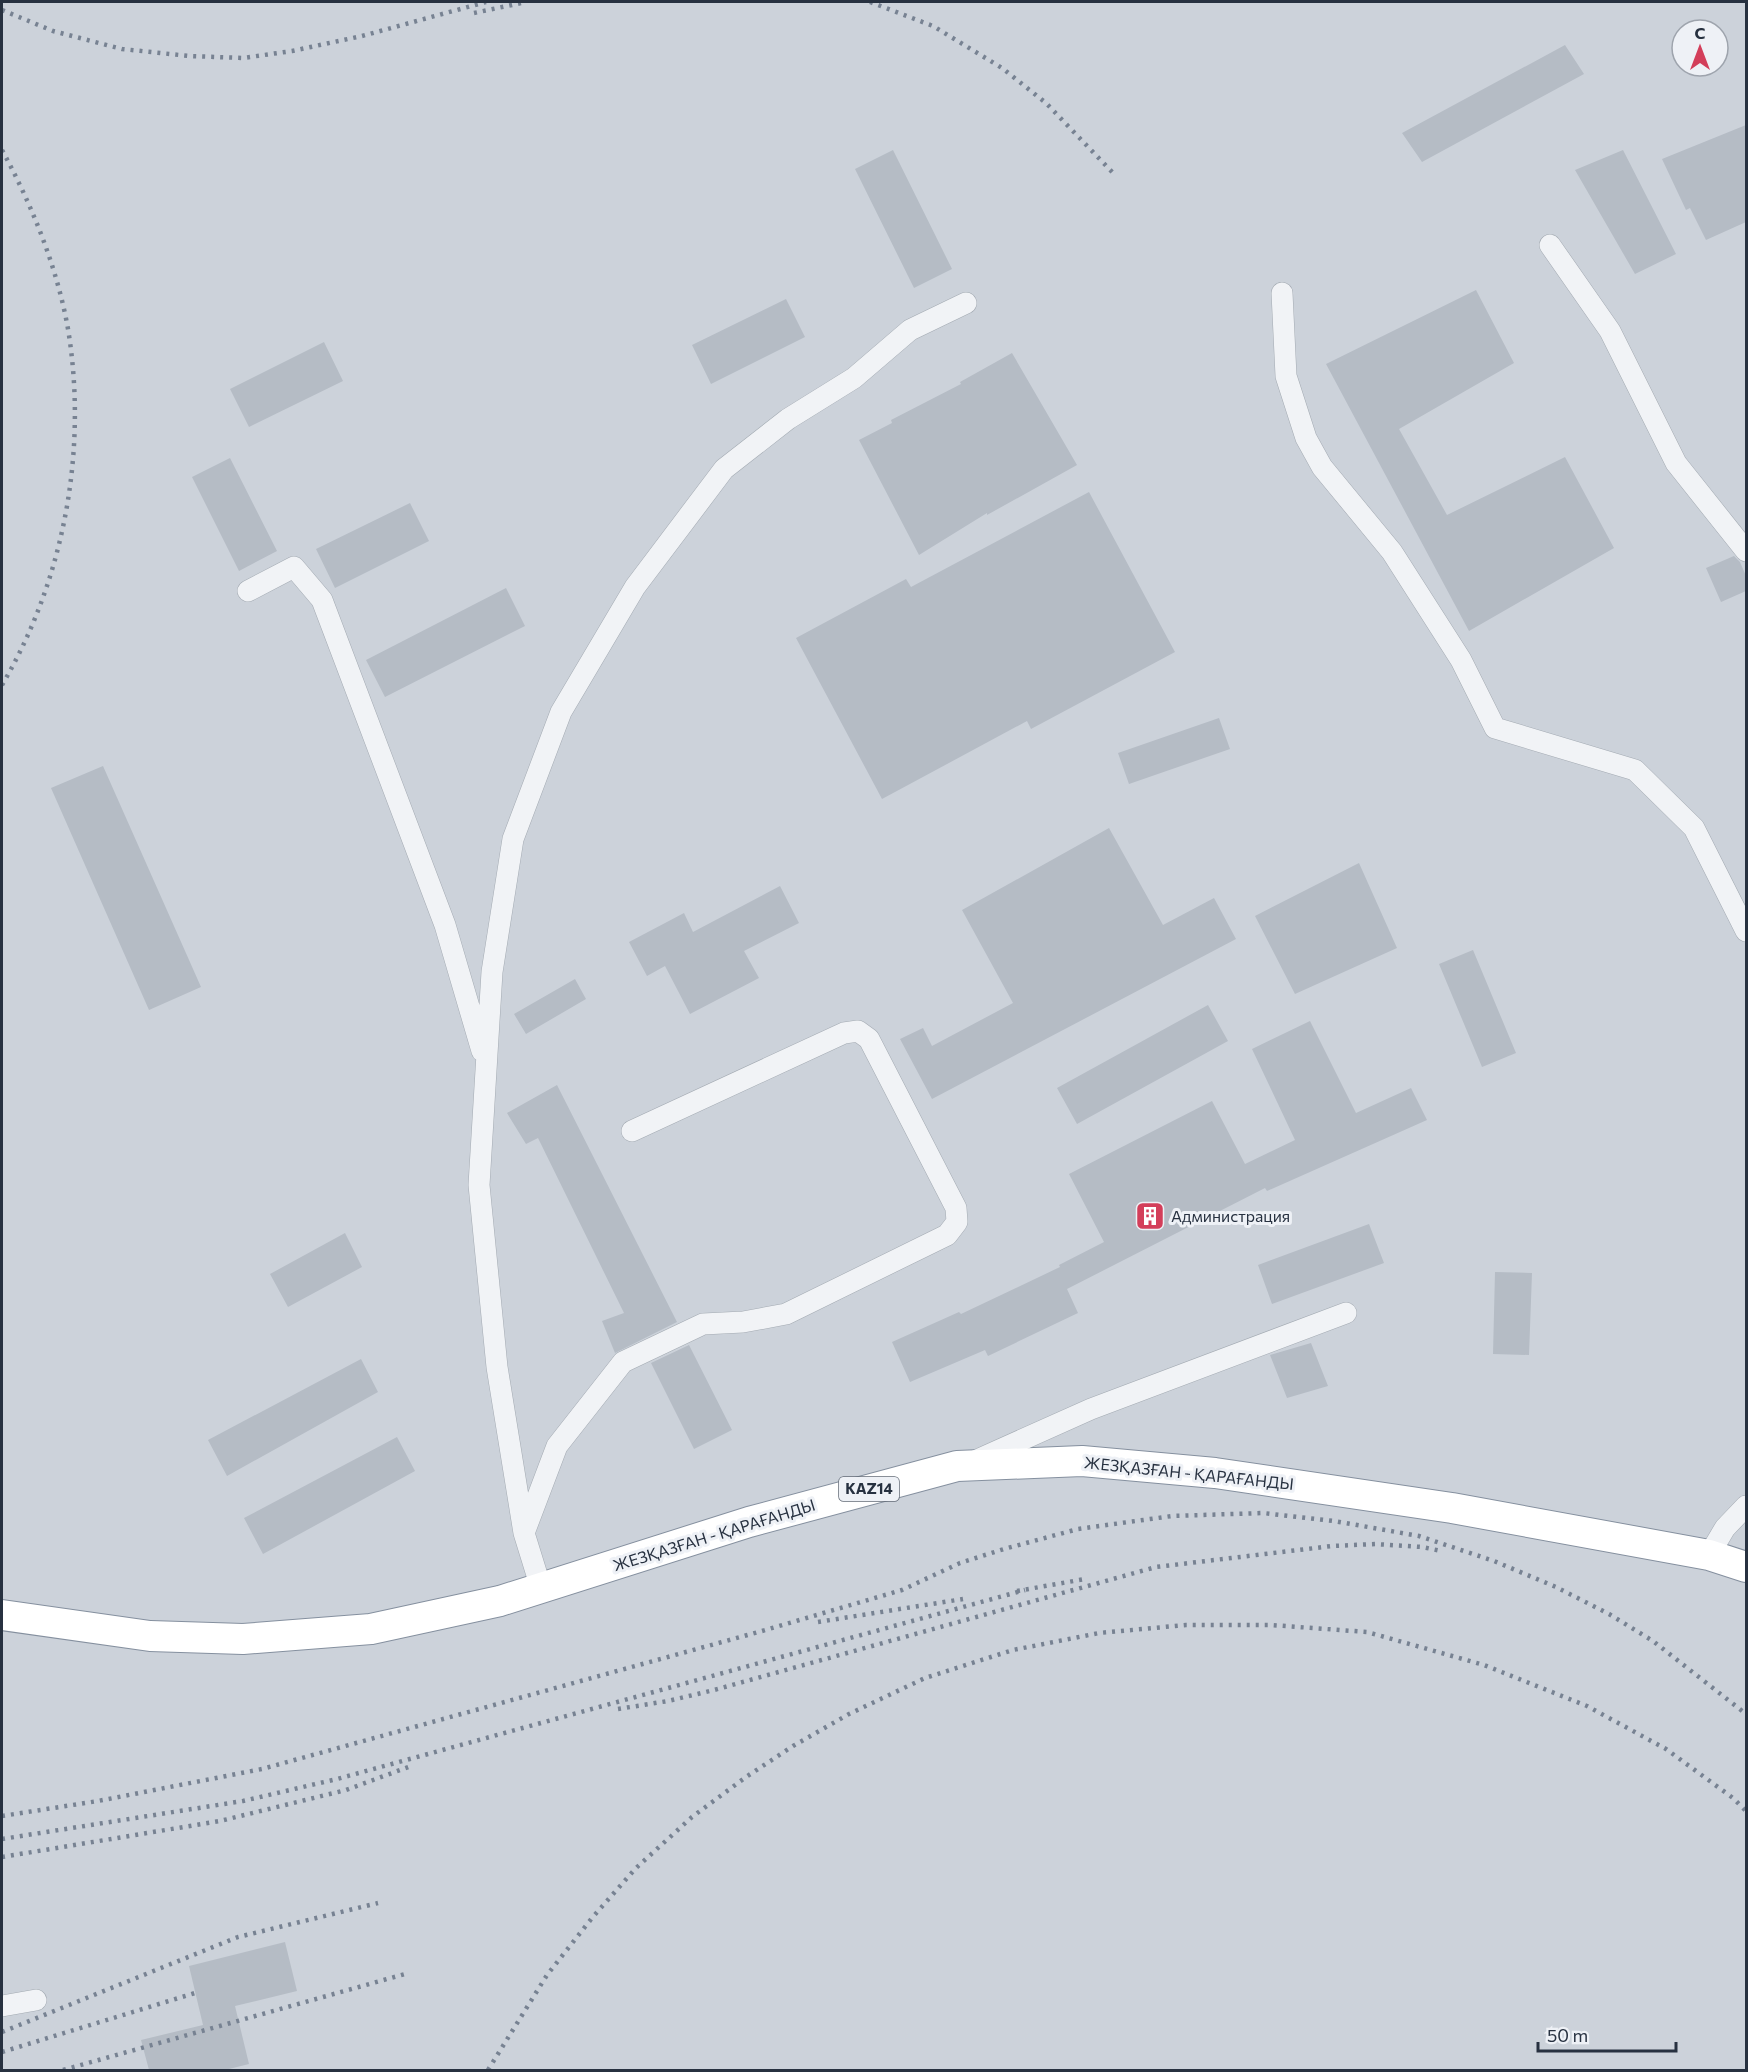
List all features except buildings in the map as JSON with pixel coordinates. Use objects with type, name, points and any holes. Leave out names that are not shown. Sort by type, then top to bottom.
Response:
[{"type":"highway","name":"ЖЕЗҚАЗҒАН - ҚАРАҒАНДЫ","points":[[2,1615],[150,1636],[243,1639],[372,1629],[500,1601],[749,1522],[957,1466],[1082,1461],[1215,1473],[1452,1508],[1709,1555],[1746,1567]]},
{"type":"lane","points":[[1550,245],[1610,331],[1676,463],[1746,551]]},
{"type":"lane","points":[[1282,293],[1286,376],[1306,438],[1322,467],[1392,552],[1461,660],[1494,728],[1635,770],[1694,828],[1746,929]]},
{"type":"lane","points":[[541,1588],[525,1533],[497,1367],[479,1185],[492,972],[513,839],[561,712],[635,587],[724,469],[788,419],[854,378],[910,330],[966,303]]},
{"type":"lane","points":[[248,591],[294,567],[322,600],[445,925],[486,1066]]},
{"type":"lane","points":[[1746,923],[1746,929]]},
{"type":"lane","points":[[525,1533],[557,1446],[622,1362],[703,1324],[743,1322],[786,1314],[947,1235],[957,1222],[956,1208],[869,1039],[858,1031],[844,1033],[632,1131]]},
{"type":"lane","points":[[965,1466],[1091,1409],[1346,1313]]},
{"type":"lane","points":[[1709,1555],[1725,1528],[1746,1506]]},
{"type":"lane","points":[[2,2007],[36,2000]]},
{"type":"shaded area","points":[[2,2],[1746,2],[1746,2070],[2,2070]]},
{"type":"railway","points":[[2,10],[53,31],[122,49],[189,56],[243,58],[292,51],[362,36],[486,2]]},
{"type":"railway","points":[[474,13],[526,2]]},
{"type":"railway","points":[[870,2],[933,26],[1002,68],[1046,103],[1115,175]]},
{"type":"railway","points":[[2,150],[33,214],[57,283],[68,329],[75,421],[66,513],[55,558],[41,602],[23,645],[2,685]]},
{"type":"railway","points":[[2,1816],[98,1801],[262,1769],[902,1590],[960,1563],[1004,1549],[1078,1529],[1172,1516],[1263,1513],[1334,1521],[1419,1536],[1494,1561],[1556,1587],[1609,1614],[1653,1641],[1746,1714]]},
{"type":"railway","points":[[618,1709],[668,1701],[714,1690],[1156,1567],[1332,1546],[1375,1544],[1422,1547],[1441,1551]]},
{"type":"railway","points":[[1017,1591],[1085,1579]]},
{"type":"railway","points":[[2,1839],[243,1801],[337,1779],[1025,1590]]},
{"type":"railway","points":[[818,1622],[963,1599]]},
{"type":"railway","points":[[488,2070],[547,1975],[592,1918],[636,1868],[692,1817],[793,1746],[849,1714],[925,1678],[1013,1650],[1099,1633],[1186,1625],[1271,1625],[1367,1632],[1484,1665],[1587,1706],[1666,1749],[1733,1798],[1746,1811]]},
{"type":"railway","points":[[2,1857],[220,1821],[346,1790],[411,1766]]},
{"type":"railway","points":[[2,2032],[238,1937],[378,1903]]},
{"type":"railway","points":[[63,2070],[405,1974]]},
{"type":"railway","points":[[2,2052],[195,1993]]},
{"type":"place","name":"Администрация","points":[[1150,1216]]}]
